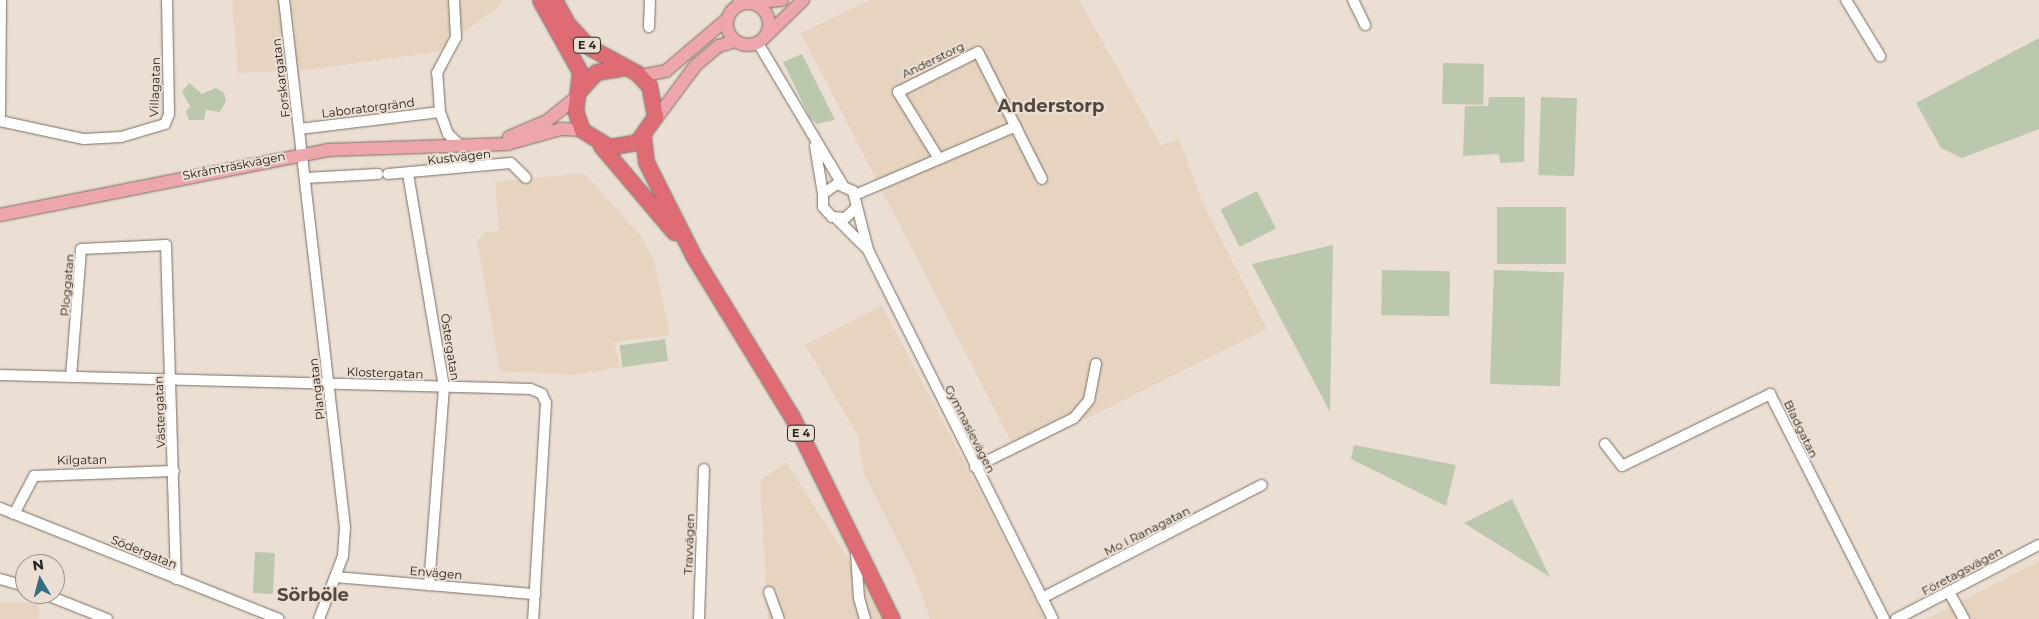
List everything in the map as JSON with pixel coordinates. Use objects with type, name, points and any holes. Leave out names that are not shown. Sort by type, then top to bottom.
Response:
[{"type":"highway","name":"E 4","points":[[540,0],[580,72],[577,95]]},
{"type":"highway","name":"E 4","points":[[554,0],[566,22],[589,47],[637,74]]},
{"type":"highway","points":[[603,69],[637,74],[654,98],[647,131],[623,147],[602,146],[582,130],[576,117],[577,95],[588,78],[603,69]]},
{"type":"highway","name":"E 4","points":[[647,131],[646,162],[694,257],[791,415],[892,619]]},
{"type":"highway","name":"E 4","points":[[602,146],[694,257]]},
{"type":"main road","points":[[637,74],[666,71],[726,20],[743,2],[782,0]]},
{"type":"main road","points":[[647,131],[696,65],[719,46],[735,41],[760,41],[803,0]]},
{"type":"main road","points":[[743,2],[768,18],[760,41]]},
{"type":"main road","points":[[726,20],[735,41]]},
{"type":"main road","name":"Skråmträskvägen","points":[[466,145],[521,133],[559,114],[577,95]]},
{"type":"main road","name":"Skråmträskvägen","points":[[0,215],[231,166],[303,153],[519,142],[560,128],[582,130]]},
{"type":"street","points":[[0,116],[1,0]]},
{"type":"street","name":"Villagatan","points":[[0,120],[84,139],[121,137],[165,124],[169,114],[168,0]]},
{"type":"street","name":"Forskargatan","points":[[284,0],[303,153]]},
{"type":"street","points":[[454,0],[456,38],[437,73],[440,112],[448,134],[466,145]]},
{"type":"street","points":[[649,26],[650,0]]},
{"type":"street","points":[[1353,0],[1366,25]]},
{"type":"street","points":[[1846,0],[1880,56]]},
{"type":"street","points":[[760,41],[814,143],[842,184],[855,195],[855,208],[845,218],[836,218],[823,207],[823,194],[814,143]]},
{"type":"street","name":"Anderstorg","points":[[939,159],[898,92],[978,52],[1042,179]]},
{"type":"street","name":"Laboratorgränd","points":[[299,129],[440,112]]},
{"type":"street","points":[[855,195],[1016,126]]},
{"type":"street","name":"Plangatan","points":[[303,153],[345,527],[335,577],[319,619]]},
{"type":"street","name":"Kustvägen","points":[[305,178],[408,174],[511,163],[526,178]]},
{"type":"street","name":"Östergatan","points":[[408,174],[444,387],[429,585]]},
{"type":"street","points":[[823,194],[833,185],[842,184]]},
{"type":"street","name":"Gymnasievägen","points":[[855,208],[868,250],[975,467],[1053,619]]},
{"type":"street","name":"Gymnasievägen","points":[[836,218],[868,250]]},
{"type":"street","name":"Ploggatan","points":[[71,377],[81,250],[166,245]]},
{"type":"street","name":"Västergatan","points":[[166,245],[176,578]]},
{"type":"street","points":[[975,467],[1074,418],[1089,400],[1096,364]]},
{"type":"street","name":"Klostergatan","points":[[0,375],[444,387],[542,394],[546,403],[533,619]]},
{"type":"street","name":"Bladgatan","points":[[1604,444],[1622,466],[1770,394],[1884,619]]},
{"type":"street","name":"Travvägen","points":[[699,619],[704,469]]},
{"type":"street","name":"Kilgatan","points":[[14,514],[27,482],[43,474],[174,471]]},
{"type":"street","name":"Mo i Ranagatan","points":[[1042,598],[1262,485]]},
{"type":"street","name":"Södergatan","points":[[0,508],[279,619]]},
{"type":"street","points":[[855,542],[859,598],[865,619]]},
{"type":"street","name":"Företagsvägen","points":[[1896,619],[2039,545]]},
{"type":"street","name":"Envägen","points":[[335,577],[535,594]]},
{"type":"street","points":[[0,579],[15,583]]},
{"type":"street","points":[[770,592],[779,619]]},
{"type":"street","points":[[1949,592],[1964,619]]},
{"type":"street","points":[[65,603],[102,618]]},
{"type":"shaded area","points":[[232,0],[502,0],[502,4],[437,52],[305,70],[238,73]]},
{"type":"shaded area","points":[[871,0],[1079,0],[1161,145],[1179,139],[1204,206],[1267,329],[1017,453],[801,33]]},
{"type":"shaded area","points":[[584,173],[641,236],[654,261],[670,335],[614,342],[620,367],[576,375],[500,371],[477,240],[484,233],[499,231],[495,182]]},
{"type":"shaded area","points":[[882,306],[1045,619],[930,619],[915,576],[864,474],[858,436],[805,345]]},
{"type":"shaded area","points":[[786,462],[875,601],[883,619],[768,619],[760,481]]},
{"type":"shaded area","points":[[2039,561],[2039,619],[1927,619]]},
{"type":"shaded area","points":[[0,602],[39,604],[39,619],[0,619]]},
{"type":"green space","points":[[2039,38],[2039,129],[1962,158],[1941,148],[1916,103]]},
{"type":"green space","points":[[802,54],[835,120],[817,124],[810,118],[783,62]]},
{"type":"green space","points":[[1443,63],[1484,64],[1483,105],[1442,104]]},
{"type":"green space","points":[[189,83],[202,94],[216,88],[224,93],[226,101],[220,112],[206,110],[204,120],[189,120],[186,112],[190,106],[182,92]]},
{"type":"green space","points":[[1489,97],[1525,97],[1524,162],[1500,163],[1499,154],[1463,156],[1465,106],[1488,106]]},
{"type":"green space","points":[[1541,97],[1577,98],[1574,176],[1538,175]]},
{"type":"green space","points":[[1257,191],[1276,228],[1240,247],[1220,210]]},
{"type":"green space","points":[[1497,207],[1566,207],[1566,264],[1497,264]]},
{"type":"green space","points":[[1333,245],[1330,412],[1252,264]]},
{"type":"green space","points":[[1382,270],[1450,271],[1449,316],[1381,315]]},
{"type":"green space","points":[[1494,270],[1564,272],[1560,386],[1490,384]]},
{"type":"green space","points":[[665,339],[668,361],[623,367],[619,345]]},
{"type":"green space","points":[[1354,445],[1456,465],[1446,506],[1351,459]]},
{"type":"green space","points":[[1512,499],[1550,577],[1464,523]]},
{"type":"green space","points":[[255,552],[275,553],[273,594],[253,593]]},
{"type":"district","name":"Anderstorp","points":[[1051,106]]},
{"type":"district","name":"Sörböle","points":[[313,595]]}]
